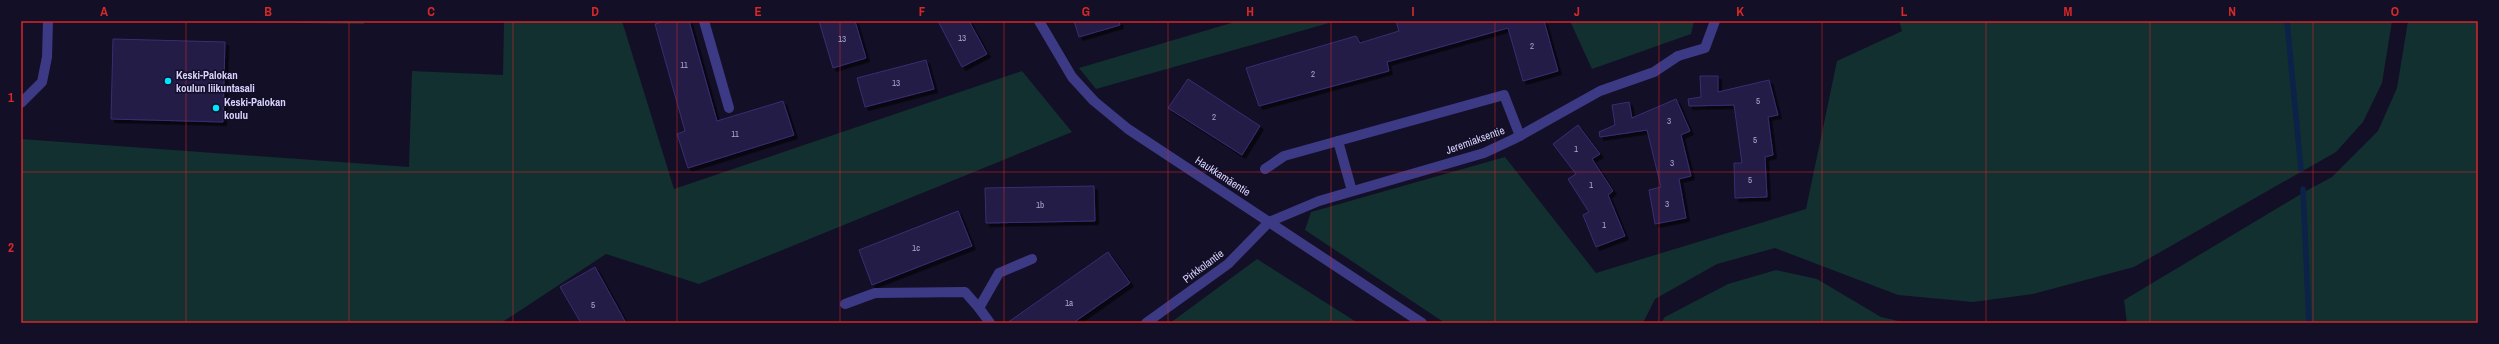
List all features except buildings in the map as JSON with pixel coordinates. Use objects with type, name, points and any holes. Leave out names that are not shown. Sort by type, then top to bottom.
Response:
[{"type":"street","points":[[21,103],[42,82],[47,57],[48,21]]},
{"type":"street","points":[[704,21],[729,108]]},
{"type":"street","name":"Haukkamäentie","points":[[1039,21],[1072,77],[1094,101],[1128,129],[1422,323]]},
{"type":"street","name":"Jeremiaksentie","points":[[1269,222],[1319,201],[1484,153],[1520,136],[1600,91],[1654,72],[1678,56],[1705,48],[1716,21]]},
{"type":"street","points":[[1265,169],[1284,156],[1504,95],[1520,136]]},
{"type":"street","points":[[1338,141],[1352,191]]},
{"type":"street","name":"Pirkkolantie","points":[[1146,323],[1228,264],[1269,222]]},
{"type":"street","points":[[979,308],[999,273],[1032,259]]},
{"type":"street","points":[[845,304],[875,293],[965,292],[990,323]]},
{"type":"green space","points":[[169,21],[364,21],[364,24]]},
{"type":"green space","points":[[504,21],[622,21],[674,189],[1022,71],[1072,132],[699,284],[606,254],[501,323],[21,323],[21,139],[409,167],[412,71],[503,75]]},
{"type":"green space","points":[[1238,21],[1336,21],[1096,89],[1079,68]]},
{"type":"green space","points":[[1570,21],[1694,21],[1691,34],[1592,69]]},
{"type":"green space","points":[[1899,21],[2392,21],[2382,83],[2363,122],[2336,152],[2134,267],[2033,294],[1973,302],[1898,295],[1775,248],[1717,264],[1655,299],[1643,323],[1445,323],[1305,230],[1311,212],[1505,157],[1596,273],[1806,209],[1837,61],[1902,31]]},
{"type":"green space","points":[[2408,21],[2478,21],[2478,323],[2310,323],[2304,192],[2332,177],[2378,131],[2397,88]]},
{"type":"green space","points":[[2301,194],[2307,323],[2127,323],[2124,300]]},
{"type":"green space","points":[[1257,259],[1358,323],[1170,323]]},
{"type":"green space","points":[[1776,270],[1817,279],[1881,317],[1907,323],[1661,323],[1665,317],[1728,284]]},
{"type":"waterway","points":[[2287,21],[2301,170]]},
{"type":"waterway","points":[[2303,189],[2309,323]]},
{"type":"place","name":"Keski-Palokan koulun liikuntasali","points":[[168,81]]},
{"type":"place","name":"Keski-Palokan koulu","points":[[216,108]]}]
